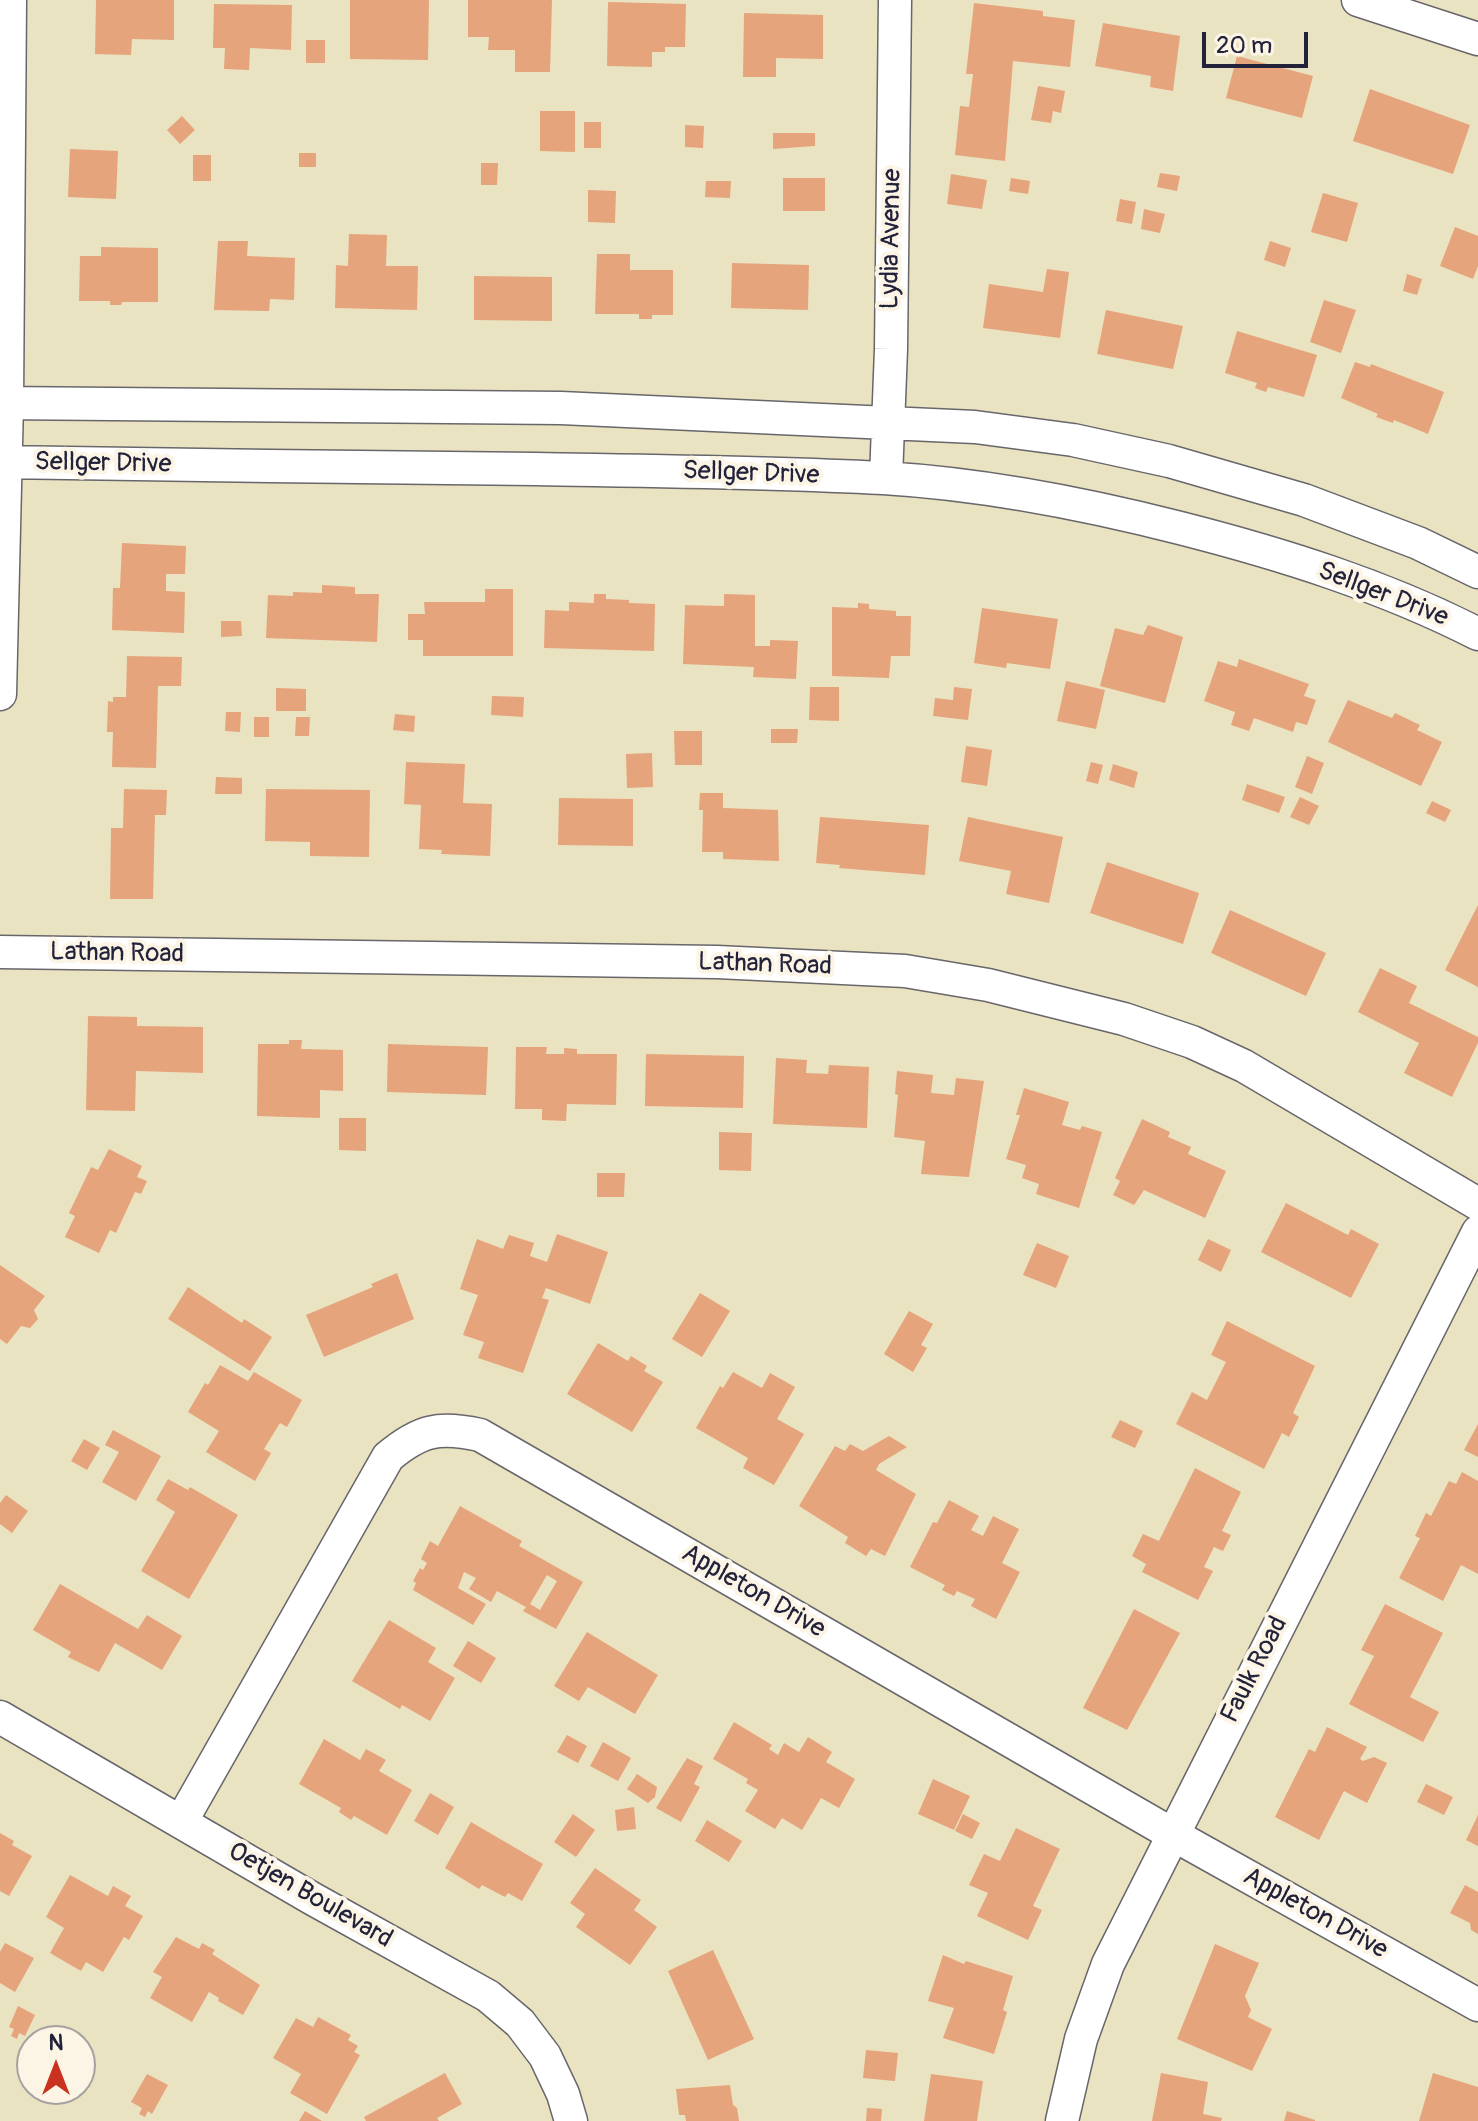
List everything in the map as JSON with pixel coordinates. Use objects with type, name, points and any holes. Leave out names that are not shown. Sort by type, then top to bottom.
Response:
[{"type":"street","points":[[0,694],[10,0]]},
{"type":"street","name":"Lydia Avenue","points":[[886,478],[895,0]]},
{"type":"street","points":[[1358,0],[1478,39]]},
{"type":"street","points":[[4,403],[561,408],[975,427],[1073,440],[1169,461],[1304,500],[1418,543],[1478,572]]},
{"type":"street","name":"Sellger Drive","points":[[3,462],[637,471],[886,478],[1006,491],[1087,505],[1240,543],[1364,584],[1478,634]]},
{"type":"street","name":"Lathan Road","points":[[0,952],[717,962],[905,971],[988,985],[1124,1019],[1192,1042],[1244,1066],[1478,1204]]},
{"type":"street","name":"Faulk Road","points":[[1062,2121],[1081,2039],[1108,1964],[1478,1232]]},
{"type":"street","name":"Appleton Drive","points":[[181,1822],[388,1457],[408,1440],[428,1432],[454,1429],[480,1435],[1172,1834],[1478,2005]]},
{"type":"street","name":"Oetjen Boulevard","points":[[0,1717],[488,1996],[520,2023],[545,2056],[563,2094],[571,2121]]},
{"type":"building","points":[[96,0],[174,0],[174,40],[132,39],[131,55],[95,54]]},
{"type":"building","points":[[350,0],[429,0],[428,60],[350,59]]},
{"type":"building","points":[[468,0],[552,0],[550,72],[515,72],[515,50],[488,50],[489,37],[468,37]]},
{"type":"building","points":[[608,2],[686,4],[685,47],[665,47],[665,52],[652,52],[652,67],[607,66]]},
{"type":"building","points":[[974,3],[1043,11],[1043,16],[1075,20],[1070,67],[1013,61],[1005,161],[955,155],[960,106],[969,107],[973,74],[966,74]]},
{"type":"building","points":[[214,4],[292,5],[291,50],[250,48],[249,70],[224,69],[225,48],[213,48]]},
{"type":"building","points":[[744,13],[823,15],[823,59],[776,58],[776,77],[743,77]]},
{"type":"building","points":[[1103,23],[1180,36],[1173,91],[1150,87],[1151,76],[1095,66]]},
{"type":"building","points":[[306,40],[325,40],[325,63],[306,63]]},
{"type":"building","points":[[1237,56],[1313,76],[1302,118],[1226,98]]},
{"type":"building","points":[[1038,86],[1065,91],[1061,113],[1053,111],[1051,123],[1031,120]]},
{"type":"building","points":[[1370,89],[1470,125],[1453,174],[1353,141]]},
{"type":"building","points":[[540,111],[575,111],[575,152],[540,151]]},
{"type":"building","points":[[182,116],[195,130],[180,144],[167,130]]},
{"type":"building","points":[[584,122],[601,122],[601,148],[584,148]]},
{"type":"building","points":[[685,125],[704,126],[703,148],[685,147]]},
{"type":"building","points":[[773,133],[815,133],[815,146],[773,149]]},
{"type":"building","points":[[70,149],[118,151],[116,199],[68,197]]},
{"type":"building","points":[[299,153],[316,153],[316,167],[299,167]]},
{"type":"building","points":[[193,155],[211,155],[211,181],[193,181]]},
{"type":"building","points":[[481,163],[498,163],[497,185],[481,185]]},
{"type":"building","points":[[1160,173],[1180,176],[1177,191],[1157,187]]},
{"type":"building","points":[[951,174],[987,180],[982,209],[947,204]]},
{"type":"building","points":[[783,178],[825,178],[825,211],[783,211]]},
{"type":"building","points":[[1011,178],[1030,181],[1028,194],[1009,191]]},
{"type":"building","points":[[706,181],[731,181],[730,198],[705,197]]},
{"type":"building","points":[[588,190],[616,191],[615,223],[588,222]]},
{"type":"building","points":[[1323,193],[1358,203],[1347,242],[1311,232]]},
{"type":"building","points":[[1120,199],[1136,202],[1132,224],[1116,221]]},
{"type":"building","points":[[1144,209],[1165,214],[1160,233],[1141,229]]},
{"type":"building","points":[[1455,227],[1478,236],[1478,266],[1473,279],[1440,266]]},
{"type":"building","points":[[349,234],[387,235],[386,266],[418,266],[417,310],[335,308],[336,265],[348,266]]},
{"type":"building","points":[[218,241],[248,241],[247,256],[295,258],[294,300],[270,299],[269,311],[214,310]]},
{"type":"building","points":[[1270,241],[1291,248],[1285,267],[1264,260]]},
{"type":"building","points":[[101,247],[158,248],[158,302],[110,305],[110,301],[79,301],[80,256],[101,256]]},
{"type":"building","points":[[597,254],[630,254],[630,270],[673,270],[673,315],[652,315],[652,319],[639,319],[639,314],[595,314]]},
{"type":"building","points":[[732,263],[809,265],[808,310],[731,308]]},
{"type":"building","points":[[1047,269],[1069,272],[1060,338],[983,328],[989,284],[1043,292]]},
{"type":"building","points":[[1407,274],[1422,279],[1417,295],[1403,291]]},
{"type":"building","points":[[474,276],[552,277],[552,321],[474,320]]},
{"type":"building","points":[[1324,300],[1356,310],[1341,353],[1310,342]]},
{"type":"building","points":[[1106,310],[1183,326],[1173,369],[1097,354]]},
{"type":"building","points":[[1237,331],[1317,355],[1304,397],[1268,387],[1266,392],[1255,388],[1257,383],[1225,373]]},
{"type":"building","points":[[1355,362],[1370,367],[1371,364],[1444,392],[1428,434],[1394,420],[1393,423],[1376,417],[1378,414],[1341,398]]},
{"type":"building","points":[[122,543],[186,546],[185,574],[166,574],[166,591],[185,592],[184,633],[112,630],[113,588],[120,588]]},
{"type":"building","points":[[322,585],[355,587],[355,594],[379,594],[377,642],[266,638],[268,595],[322,593]]},
{"type":"building","points":[[485,589],[513,589],[513,656],[423,656],[423,640],[408,640],[408,614],[425,614],[424,602],[485,602]]},
{"type":"building","points":[[594,594],[606,594],[606,599],[629,600],[629,603],[655,604],[654,651],[544,648],[545,610],[569,611],[569,602],[594,603]]},
{"type":"building","points":[[724,594],[755,595],[755,646],[770,646],[770,640],[798,641],[796,679],[753,677],[754,667],[683,664],[685,605],[724,606]]},
{"type":"building","points":[[858,603],[869,604],[869,609],[896,611],[896,616],[911,616],[910,656],[891,656],[889,678],[832,676],[832,607],[858,608]]},
{"type":"building","points":[[982,608],[1058,619],[1050,669],[1007,663],[1006,668],[974,663]]},
{"type":"building","points":[[221,621],[241,621],[242,636],[221,637]]},
{"type":"building","points":[[1148,625],[1183,637],[1165,703],[1100,686],[1115,628],[1143,635]]},
{"type":"building","points":[[127,656],[182,657],[181,686],[158,686],[156,768],[112,767],[113,732],[107,732],[108,701],[113,702],[113,697],[126,697]]},
{"type":"building","points":[[1239,659],[1309,684],[1304,696],[1316,700],[1307,725],[1296,722],[1293,732],[1254,718],[1249,731],[1231,725],[1235,712],[1204,701],[1218,661],[1237,667]]},
{"type":"building","points":[[1066,681],[1105,690],[1096,729],[1057,721]]},
{"type":"building","points":[[810,687],[839,687],[839,721],[809,720]]},
{"type":"building","points":[[954,687],[972,689],[968,720],[933,716],[935,698],[953,700]]},
{"type":"building","points":[[276,688],[306,689],[306,711],[276,711]]},
{"type":"building","points":[[492,696],[524,697],[523,717],[491,715]]},
{"type":"building","points":[[1348,700],[1392,718],[1395,713],[1420,725],[1417,730],[1442,742],[1421,786],[1328,742]]},
{"type":"building","points":[[226,712],[241,712],[240,732],[225,731]]},
{"type":"building","points":[[395,714],[415,716],[414,732],[393,730]]},
{"type":"building","points":[[254,717],[269,717],[269,737],[254,737]]},
{"type":"building","points":[[296,717],[310,717],[309,736],[295,736]]},
{"type":"building","points":[[771,729],[798,729],[797,743],[771,743]]},
{"type":"building","points":[[674,731],[702,731],[702,765],[675,765]]},
{"type":"building","points":[[966,746],[992,750],[987,786],[961,782]]},
{"type":"building","points":[[652,753],[653,787],[627,788],[626,754]]},
{"type":"building","points":[[1307,756],[1324,763],[1312,794],[1295,787]]},
{"type":"building","points":[[406,762],[465,764],[463,803],[492,804],[490,856],[441,854],[442,850],[419,849],[421,805],[404,804]]},
{"type":"building","points":[[1091,762],[1103,765],[1098,784],[1086,781]]},
{"type":"building","points":[[1113,764],[1138,772],[1134,788],[1109,780]]},
{"type":"building","points":[[216,777],[242,778],[242,794],[215,794]]},
{"type":"building","points":[[1247,784],[1285,797],[1279,813],[1242,800]]},
{"type":"building","points":[[124,789],[167,790],[166,815],[155,815],[153,899],[110,899],[111,828],[123,828]]},
{"type":"building","points":[[266,789],[370,790],[369,857],[310,856],[310,842],[265,841]]},
{"type":"building","points":[[700,793],[723,793],[723,808],[778,810],[779,861],[723,859],[723,852],[702,852],[703,810],[699,810]]},
{"type":"building","points":[[1300,797],[1319,806],[1309,825],[1290,817]]},
{"type":"building","points":[[559,798],[633,799],[633,846],[558,845]]},
{"type":"building","points":[[1432,801],[1451,810],[1445,822],[1426,813]]},
{"type":"building","points":[[820,817],[929,825],[925,875],[839,868],[840,865],[816,863]]},
{"type":"building","points":[[968,817],[1063,837],[1049,903],[1006,894],[1011,871],[959,861]]},
{"type":"building","points":[[1107,862],[1199,893],[1183,944],[1090,913]]},
{"type":"building","points":[[1478,905],[1478,987],[1445,970]]},
{"type":"building","points":[[1230,910],[1326,953],[1306,996],[1211,953]]},
{"type":"building","points":[[1380,968],[1417,986],[1409,1003],[1478,1037],[1452,1097],[1404,1073],[1419,1043],[1358,1012]]},
{"type":"building","points":[[88,1016],[137,1017],[137,1026],[203,1027],[203,1073],[136,1071],[135,1111],[86,1110]]},
{"type":"building","points":[[289,1040],[302,1040],[301,1049],[343,1050],[343,1091],[320,1090],[320,1118],[257,1116],[258,1044],[289,1044]]},
{"type":"building","points":[[388,1044],[488,1047],[486,1095],[387,1092]]},
{"type":"building","points":[[516,1047],[547,1047],[546,1054],[564,1054],[564,1048],[577,1049],[577,1054],[617,1054],[616,1105],[567,1104],[566,1121],[542,1120],[542,1109],[515,1109]]},
{"type":"building","points":[[646,1054],[744,1056],[743,1108],[645,1106]]},
{"type":"building","points":[[776,1058],[807,1060],[806,1073],[828,1074],[829,1065],[869,1067],[867,1128],[773,1124]]},
{"type":"building","points":[[897,1071],[933,1075],[931,1093],[954,1095],[956,1078],[984,1081],[969,1177],[921,1174],[925,1141],[894,1137]]},
{"type":"building","points":[[1024,1088],[1069,1102],[1062,1125],[1080,1130],[1082,1126],[1102,1132],[1079,1208],[1036,1194],[1039,1184],[1022,1178],[1026,1165],[1006,1159],[1020,1115],[1016,1115]]},
{"type":"building","points":[[339,1118],[366,1118],[366,1151],[339,1150]]},
{"type":"building","points":[[1142,1119],[1170,1132],[1168,1137],[1191,1147],[1188,1154],[1226,1171],[1205,1218],[1144,1190],[1134,1205],[1113,1195],[1120,1181],[1115,1178]]},
{"type":"building","points":[[719,1132],[752,1133],[751,1171],[719,1170]]},
{"type":"building","points":[[109,1149],[142,1166],[137,1177],[147,1181],[141,1194],[135,1192],[116,1233],[110,1230],[99,1253],[65,1237],[75,1216],[69,1213],[91,1167],[98,1170]]},
{"type":"building","points":[[597,1173],[625,1173],[624,1197],[597,1197]]},
{"type":"building","points":[[1286,1203],[1348,1235],[1351,1229],[1379,1244],[1351,1298],[1261,1252]]},
{"type":"building","points":[[557,1234],[608,1252],[590,1304],[546,1288],[542,1298],[549,1300],[523,1373],[478,1358],[484,1342],[463,1335],[478,1295],[460,1289],[477,1239],[503,1249],[509,1235],[534,1243],[530,1256],[547,1262]]},
{"type":"building","points":[[1208,1239],[1231,1250],[1221,1272],[1198,1260]]},
{"type":"building","points":[[1037,1243],[1069,1256],[1056,1288],[1023,1275]]},
{"type":"building","points":[[0,1265],[45,1296],[34,1310],[38,1319],[30,1328],[21,1326],[7,1344],[0,1339]]},
{"type":"building","points":[[397,1273],[414,1319],[324,1357],[306,1315],[373,1287],[371,1284]]},
{"type":"building","points":[[188,1287],[242,1323],[244,1319],[272,1337],[250,1371],[168,1319]]},
{"type":"building","points":[[700,1293],[730,1311],[702,1357],[672,1339]]},
{"type":"building","points":[[909,1311],[933,1324],[921,1345],[927,1348],[913,1372],[884,1354]]},
{"type":"building","points":[[1227,1321],[1315,1366],[1293,1413],[1299,1417],[1289,1437],[1282,1433],[1264,1469],[1176,1424],[1192,1392],[1207,1400],[1226,1362],[1211,1355]]},
{"type":"building","points":[[598,1343],[628,1361],[631,1356],[647,1366],[644,1371],[663,1382],[632,1432],[567,1394]]},
{"type":"building","points":[[220,1365],[248,1381],[254,1372],[302,1400],[287,1427],[280,1423],[264,1449],[271,1453],[255,1481],[206,1452],[219,1431],[188,1412]]},
{"type":"building","points":[[733,1372],[762,1388],[770,1373],[795,1387],[777,1419],[804,1434],[774,1485],[743,1468],[748,1458],[696,1428],[720,1386],[723,1388]]},
{"type":"building","points":[[1120,1420],[1143,1431],[1135,1448],[1111,1437]]},
{"type":"building","points":[[1478,1424],[1478,1457],[1464,1450]]},
{"type":"building","points":[[113,1430],[161,1456],[136,1501],[102,1482],[119,1452],[105,1445]]},
{"type":"building","points":[[889,1436],[907,1447],[879,1464],[876,1470],[916,1494],[885,1556],[871,1549],[866,1556],[845,1543],[848,1537],[799,1506],[835,1446],[845,1451],[850,1444],[863,1451]]},
{"type":"building","points":[[84,1439],[100,1448],[87,1470],[71,1461]]},
{"type":"building","points":[[1195,1468],[1241,1492],[1222,1531],[1231,1535],[1223,1551],[1214,1547],[1204,1567],[1213,1571],[1198,1600],[1142,1572],[1146,1564],[1132,1556],[1143,1534],[1159,1541]]},
{"type":"building","points":[[1462,1472],[1478,1481],[1478,1574],[1461,1565],[1443,1601],[1399,1578],[1420,1538],[1415,1536],[1426,1513],[1431,1516],[1449,1481],[1456,1484]]},
{"type":"building","points":[[168,1479],[188,1490],[190,1487],[238,1515],[189,1599],[141,1571],[175,1512],[156,1500]]},
{"type":"building","points":[[6,1495],[28,1511],[12,1533],[0,1524],[0,1503]]},
{"type":"building","points":[[949,1500],[979,1516],[971,1530],[983,1536],[993,1516],[1019,1529],[1002,1563],[1020,1572],[996,1619],[971,1606],[975,1599],[957,1591],[954,1596],[942,1590],[945,1585],[910,1567],[933,1522],[937,1523]]},
{"type":"building","points":[[460,1506],[522,1541],[519,1546],[583,1582],[556,1629],[523,1611],[526,1607],[497,1591],[491,1602],[469,1589],[476,1578],[464,1572],[458,1588],[486,1604],[473,1625],[413,1590],[416,1583],[413,1581],[420,1568],[423,1570],[427,1563],[421,1559],[430,1541],[438,1546]],"holes":[[[547,1575],[557,1581],[540,1610],[530,1604]]]},
{"type":"building","points":[[60,1584],[138,1629],[147,1615],[182,1636],[162,1670],[115,1643],[99,1672],[68,1657],[71,1652],[33,1630]]},
{"type":"building","points":[[1385,1604],[1443,1633],[1410,1697],[1439,1712],[1423,1742],[1349,1704],[1374,1656],[1361,1650]]},
{"type":"building","points":[[1134,1609],[1180,1633],[1127,1730],[1083,1708]]},
{"type":"building","points":[[389,1620],[436,1648],[428,1662],[455,1678],[430,1721],[402,1705],[400,1709],[352,1681]]},
{"type":"building","points":[[587,1632],[658,1675],[635,1714],[588,1687],[579,1701],[554,1686]]},
{"type":"building","points":[[468,1641],[496,1658],[481,1683],[453,1666]]},
{"type":"building","points":[[734,1722],[772,1745],[769,1749],[778,1755],[784,1743],[799,1752],[808,1737],[832,1752],[826,1762],[855,1779],[839,1808],[821,1798],[802,1830],[782,1818],[775,1829],[745,1811],[758,1790],[746,1783],[748,1779],[713,1759]]},
{"type":"building","points":[[1327,1727],[1367,1747],[1360,1759],[1363,1761],[1374,1757],[1387,1763],[1367,1803],[1344,1791],[1319,1840],[1275,1817],[1309,1749],[1315,1752]]},
{"type":"building","points":[[567,1735],[587,1746],[578,1763],[557,1752]]},
{"type":"building","points":[[324,1739],[360,1760],[366,1749],[386,1760],[379,1771],[412,1790],[387,1835],[354,1816],[351,1820],[339,1812],[341,1808],[299,1784]]},
{"type":"building","points":[[603,1742],[631,1758],[618,1781],[590,1766]]},
{"type":"building","points":[[687,1758],[703,1766],[694,1784],[700,1787],[681,1822],[656,1808]]},
{"type":"building","points":[[637,1774],[657,1787],[655,1797],[648,1803],[627,1789]]},
{"type":"building","points":[[933,1779],[970,1796],[954,1830],[918,1814]]},
{"type":"building","points":[[1426,1784],[1453,1797],[1444,1815],[1417,1802]]},
{"type":"building","points":[[430,1793],[454,1807],[438,1835],[414,1821]]},
{"type":"building","points":[[634,1807],[636,1829],[617,1831],[615,1810]]},
{"type":"building","points":[[573,1814],[595,1830],[576,1857],[554,1842]]},
{"type":"building","points":[[963,1814],[980,1823],[972,1839],[955,1831]]},
{"type":"building","points":[[1478,1815],[1478,1846],[1466,1840]]},
{"type":"building","points":[[707,1820],[742,1841],[729,1862],[695,1841]]},
{"type":"building","points":[[471,1822],[543,1864],[522,1901],[508,1893],[505,1897],[482,1885],[479,1889],[445,1868]]},
{"type":"building","points":[[1016,1828],[1060,1849],[1033,1906],[1042,1910],[1028,1940],[977,1916],[988,1893],[969,1885],[984,1854],[1000,1861]]},
{"type":"building","points":[[0,1833],[14,1841],[12,1845],[32,1856],[9,1896],[0,1891]]},
{"type":"building","points":[[595,1868],[641,1900],[634,1910],[657,1927],[630,1965],[576,1927],[585,1914],[570,1903]]},
{"type":"building","points":[[70,1875],[108,1896],[113,1886],[131,1896],[125,1906],[143,1916],[129,1940],[124,1937],[103,1972],[86,1962],[81,1971],[50,1953],[64,1928],[46,1917]]},
{"type":"building","points":[[1465,1885],[1478,1892],[1478,1934],[1471,1930],[1470,1923],[1450,1913]]},
{"type":"building","points":[[176,1937],[199,1949],[202,1943],[215,1950],[212,1954],[260,1985],[243,2015],[218,2001],[219,1998],[209,1992],[192,2022],[150,1998],[162,1977],[153,1972]]},
{"type":"building","points":[[5,1943],[34,1958],[15,1992],[0,1983],[0,1952]]},
{"type":"building","points":[[1215,1944],[1259,1963],[1245,1996],[1251,2010],[1248,2017],[1272,2029],[1252,2071],[1177,2039]]},
{"type":"building","points":[[713,1950],[754,2039],[708,2060],[668,1971]]},
{"type":"building","points":[[943,1955],[964,1964],[966,1961],[1013,1976],[1003,2010],[1007,2012],[994,2054],[943,2038],[954,2008],[928,2001]]},
{"type":"building","points":[[18,2006],[35,2015],[30,2025],[16,2025],[16,2038],[11,2036],[14,2029],[9,2027]]},
{"type":"building","points":[[318,2017],[351,2035],[348,2040],[358,2046],[354,2052],[360,2055],[327,2114],[290,2093],[301,2074],[273,2058],[296,2018],[313,2027]]},
{"type":"building","points":[[866,2050],[898,2053],[895,2081],[863,2078]]},
{"type":"building","points":[[445,2073],[462,2104],[437,2118],[439,2121],[366,2121],[364,2117]]},
{"type":"building","points":[[1161,2073],[1208,2082],[1203,2114],[1222,2118],[1221,2121],[1152,2121]]},
{"type":"building","points":[[1433,2073],[1478,2087],[1478,2121],[1419,2121]]},
{"type":"building","points":[[147,2074],[168,2085],[152,2114],[148,2111],[145,2117],[139,2114],[142,2108],[131,2102]]},
{"type":"building","points":[[931,2074],[983,2081],[977,2121],[924,2121]]},
{"type":"building","points":[[730,2085],[739,2121],[686,2121],[685,2115],[679,2115],[676,2089]]},
{"type":"building","points":[[867,2108],[882,2109],[881,2121],[866,2121]]},
{"type":"building","points":[[305,2111],[322,2121],[299,2121]]},
{"type":"building","points":[[1287,2111],[1315,2120],[1315,2121],[1284,2121]]}]
